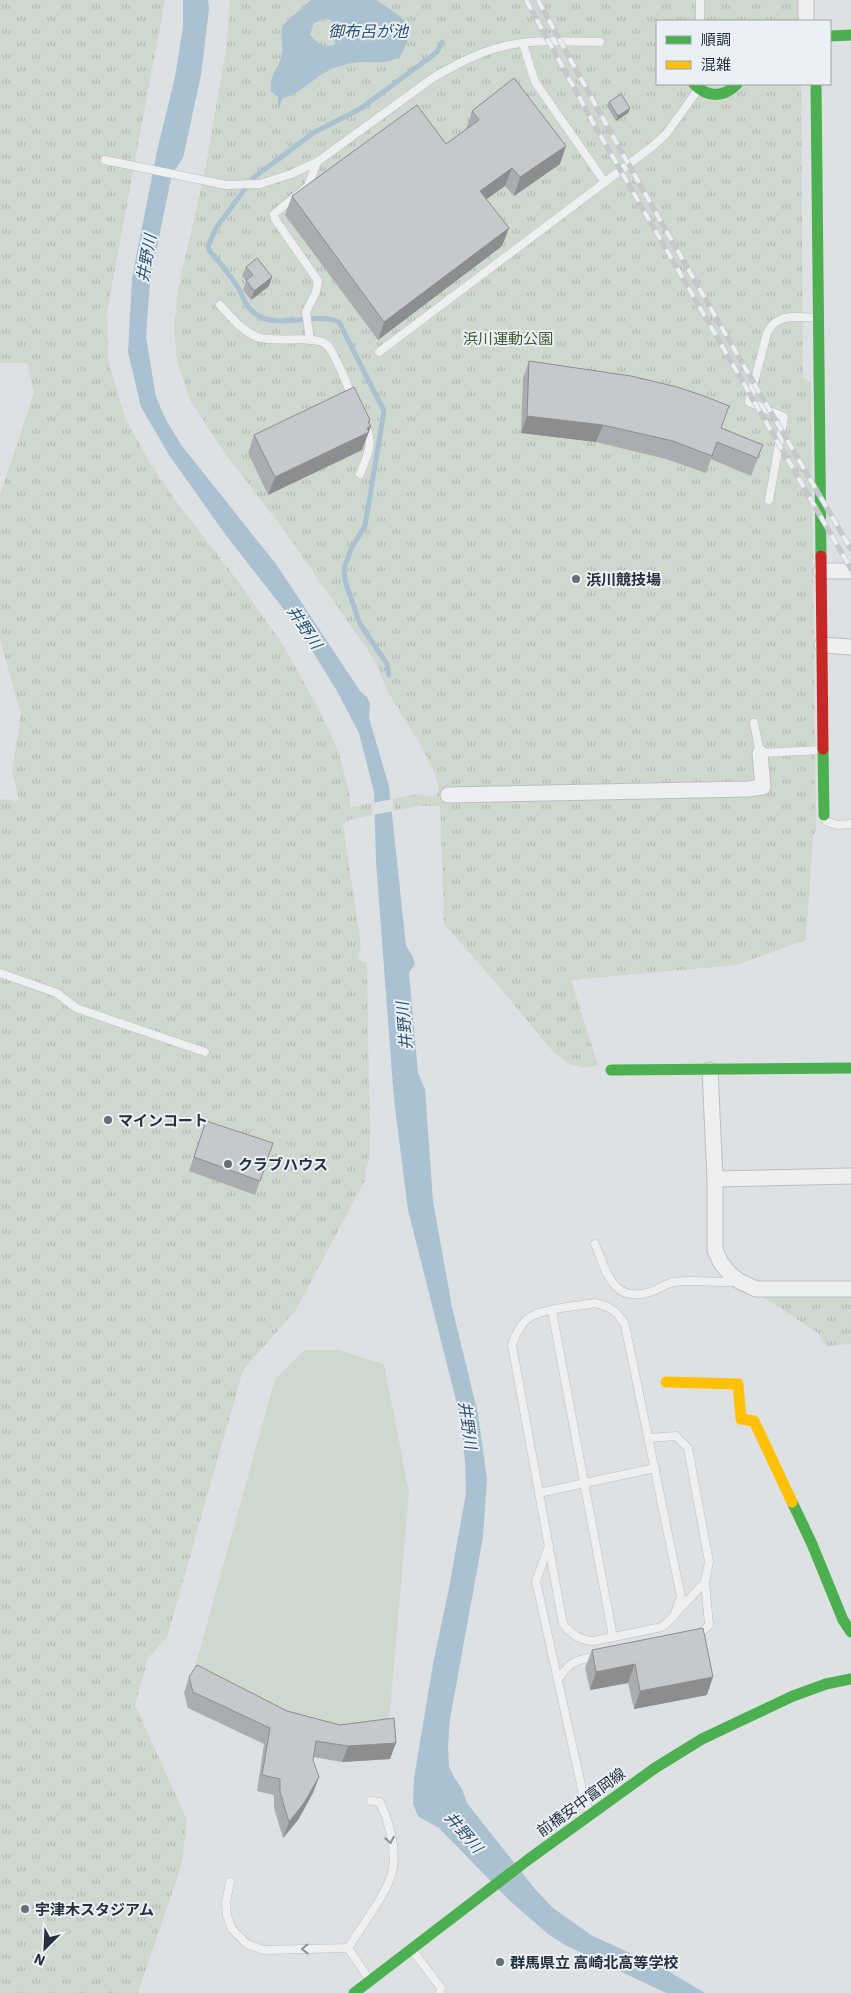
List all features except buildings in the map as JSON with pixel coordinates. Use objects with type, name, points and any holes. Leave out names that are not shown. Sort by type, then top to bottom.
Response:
[{"type":"street","points":[[806,0],[806,20]]},
{"type":"street","points":[[831,36],[851,35]]},
{"type":"street","points":[[697,86],[709,95],[719,96],[728,93],[736,85]]},
{"type":"street","points":[[816,85],[824,815]]},
{"type":"street","points":[[821,571],[851,571]]},
{"type":"street","points":[[822,645],[851,647]]},
{"type":"street","points":[[448,795],[748,789],[763,787],[760,753]]},
{"type":"street","points":[[611,1070],[851,1068]]},
{"type":"street","points":[[710,1070],[715,1250],[721,1264],[729,1273],[748,1287],[764,1291],[851,1289]]},
{"type":"street","points":[[714,1179],[851,1176]]},
{"type":"street","points":[[666,1382],[738,1384],[741,1419],[754,1421],[812,1544],[842,1620],[851,1632]]},
{"type":"street","name":"前橋安中富岡線","points":[[354,1993],[590,1813],[654,1768],[702,1739],[793,1696],[826,1684],[851,1679]]},
{"type":"lane","points":[[700,0],[700,20]]},
{"type":"lane","points":[[105,160],[226,185],[260,184],[291,174],[317,162],[434,77],[455,65],[496,48],[523,44],[600,42]]},
{"type":"lane","points":[[523,44],[535,82],[604,181]]},
{"type":"lane","points":[[379,352],[513,253],[604,181],[642,155],[666,134],[697,86]]},
{"type":"lane","points":[[310,340],[306,312],[316,292],[318,281],[275,219],[274,214],[308,186],[317,162]]},
{"type":"lane","points":[[220,305],[242,328],[256,336],[282,341],[317,340],[327,346],[355,403]]},
{"type":"lane","points":[[769,500],[784,417],[749,402],[767,333],[771,323],[779,319],[794,317],[818,318]]},
{"type":"lane","points":[[360,412],[371,440],[360,474]]},
{"type":"lane","points":[[754,723],[760,753],[823,750]]},
{"type":"lane","points":[[824,815],[826,821],[837,824],[851,824]]},
{"type":"lane","points":[[0,973],[57,993],[76,1008],[205,1052]]},
{"type":"lane","points":[[595,1244],[610,1281],[621,1292],[639,1295],[672,1283],[696,1280],[739,1281]]},
{"type":"lane","points":[[674,1616],[681,1597],[625,1325],[620,1315],[612,1309],[595,1303],[531,1316],[522,1325],[512,1345],[563,1624],[572,1636],[594,1641],[662,1627],[674,1616],[705,1582]]},
{"type":"lane","points":[[552,1311],[613,1637]]},
{"type":"lane","points":[[649,1438],[676,1436],[688,1448],[709,1562],[705,1582],[709,1625],[696,1638],[687,1640]]},
{"type":"lane","points":[[539,1493],[655,1468]]},
{"type":"lane","points":[[549,1546],[536,1580],[584,1794],[590,1813]]},
{"type":"lane","points":[[559,1678],[567,1665],[576,1660],[604,1655]]},
{"type":"lane","points":[[348,1948],[387,1886],[393,1867],[392,1843],[384,1812],[380,1802],[371,1801]]},
{"type":"lane","points":[[230,1882],[226,1903],[227,1916],[232,1929],[247,1944],[262,1950],[348,1948]]},
{"type":"lane","points":[[348,1948],[370,1981]]},
{"type":"lane","points":[[412,1949],[441,1988],[440,1993]]},
{"type":"green space","name":"浜川運動公園","points":[[0,0],[165,0],[107,312],[108,360],[125,417],[150,463],[178,504],[238,581],[285,648],[320,712],[338,750],[350,795],[350,807],[417,794],[436,795],[439,791],[435,774],[423,749],[386,689],[376,662],[286,533],[224,452],[190,400],[177,361],[174,328],[178,289],[205,170],[226,50],[230,0],[799,0],[799,20],[656,20],[656,85],[801,85],[803,378],[811,382],[816,831],[813,836],[806,940],[736,965],[571,980],[598,1065],[586,1068],[570,1064],[554,1053],[498,985],[444,924],[440,806],[419,806],[352,819],[343,824],[361,945],[358,959],[367,963],[370,1151],[364,1182],[296,1310],[243,1370],[167,1637],[148,1658],[135,1705],[187,1820],[182,1863],[138,1993],[0,1993],[0,799],[19,801],[12,770],[21,714],[0,640],[0,495],[34,393],[27,363],[0,363]]},
{"type":"green space","points":[[762,1296],[851,1296],[851,1344],[826,1346],[818,1333]]},
{"type":"green space","points":[[304,1350],[338,1350],[384,1364],[409,1492],[388,1734],[334,1741],[191,1681],[275,1379]]},
{"type":"water","name":"井野川","points":[[183,0],[208,0],[209,9],[201,75],[183,158],[172,174],[150,281],[146,337],[156,397],[166,420],[182,446],[276,564],[360,691],[367,697],[370,704],[369,718],[389,786],[406,946],[415,964],[409,973],[418,1073],[425,1089],[433,1201],[452,1307],[478,1414],[487,1479],[483,1537],[450,1719],[449,1767],[462,1789],[467,1803],[535,1889],[553,1908],[591,1935],[668,1971],[705,1993],[666,1993],[565,1945],[548,1934],[510,1901],[439,1828],[419,1817],[413,1803],[414,1778],[433,1664],[466,1493],[465,1461],[460,1416],[408,1210],[394,1100],[376,861],[374,792],[359,733],[337,691],[296,625],[225,534],[169,455],[141,407],[128,352],[132,278],[157,151],[175,77],[183,27]]},
{"type":"water","name":"御布呂が池","points":[[311,0],[376,0],[410,25],[404,49],[395,59],[383,62],[354,63],[330,70],[297,92],[283,98],[278,108],[278,97],[271,91],[271,85],[272,77],[282,54],[282,26]],"holes":[[[325,18],[331,20],[337,32],[334,45],[323,45],[310,35],[314,23]]]},
{"type":"pier","points":[[393,799],[394,811],[372,815],[372,803]]},
{"type":"waterway","points":[[389,675],[387,664],[360,624],[345,581],[344,568],[352,547],[365,526],[384,411],[339,322],[329,319],[284,321],[262,318],[248,306],[237,286],[210,252],[208,246],[216,228],[253,178],[313,133],[360,109],[437,52],[442,42]]},
{"type":"railway","points":[[526,0],[596,128],[851,569]]},
{"type":"railway","points":[[538,0],[692,276],[851,549]]},
{"type":"traffic: fast","points":[[831,36],[851,35]]},
{"type":"traffic: fast","points":[[695,85],[705,92],[716,95],[726,92],[736,85]]},
{"type":"traffic: fast","points":[[816,85],[821,556]]},
{"type":"traffic: fast","points":[[823,749],[824,815]]},
{"type":"traffic: fast","points":[[611,1070],[851,1068]]},
{"type":"traffic: fast","points":[[792,1502],[812,1544],[843,1620],[851,1632]]},
{"type":"traffic: fast","points":[[354,1993],[529,1859],[655,1768],[702,1739],[793,1696],[826,1684],[851,1679]]},
{"type":"traffic: slow","points":[[666,1382],[738,1384],[741,1419],[754,1421],[792,1502]]},
{"type":"traffic: jam","points":[[821,556],[823,749]]},
{"type":"place","name":"浜川競技場","points":[[576,579]]},
{"type":"place","name":"マインコート","points":[[108,1120]]},
{"type":"place","name":"クラブハウス","points":[[228,1164]]},
{"type":"place","name":"宇津木スタジアム","points":[[25,1909]]},
{"type":"place","name":"群馬県立 高崎北高等学校","points":[[500,1962]]}]
